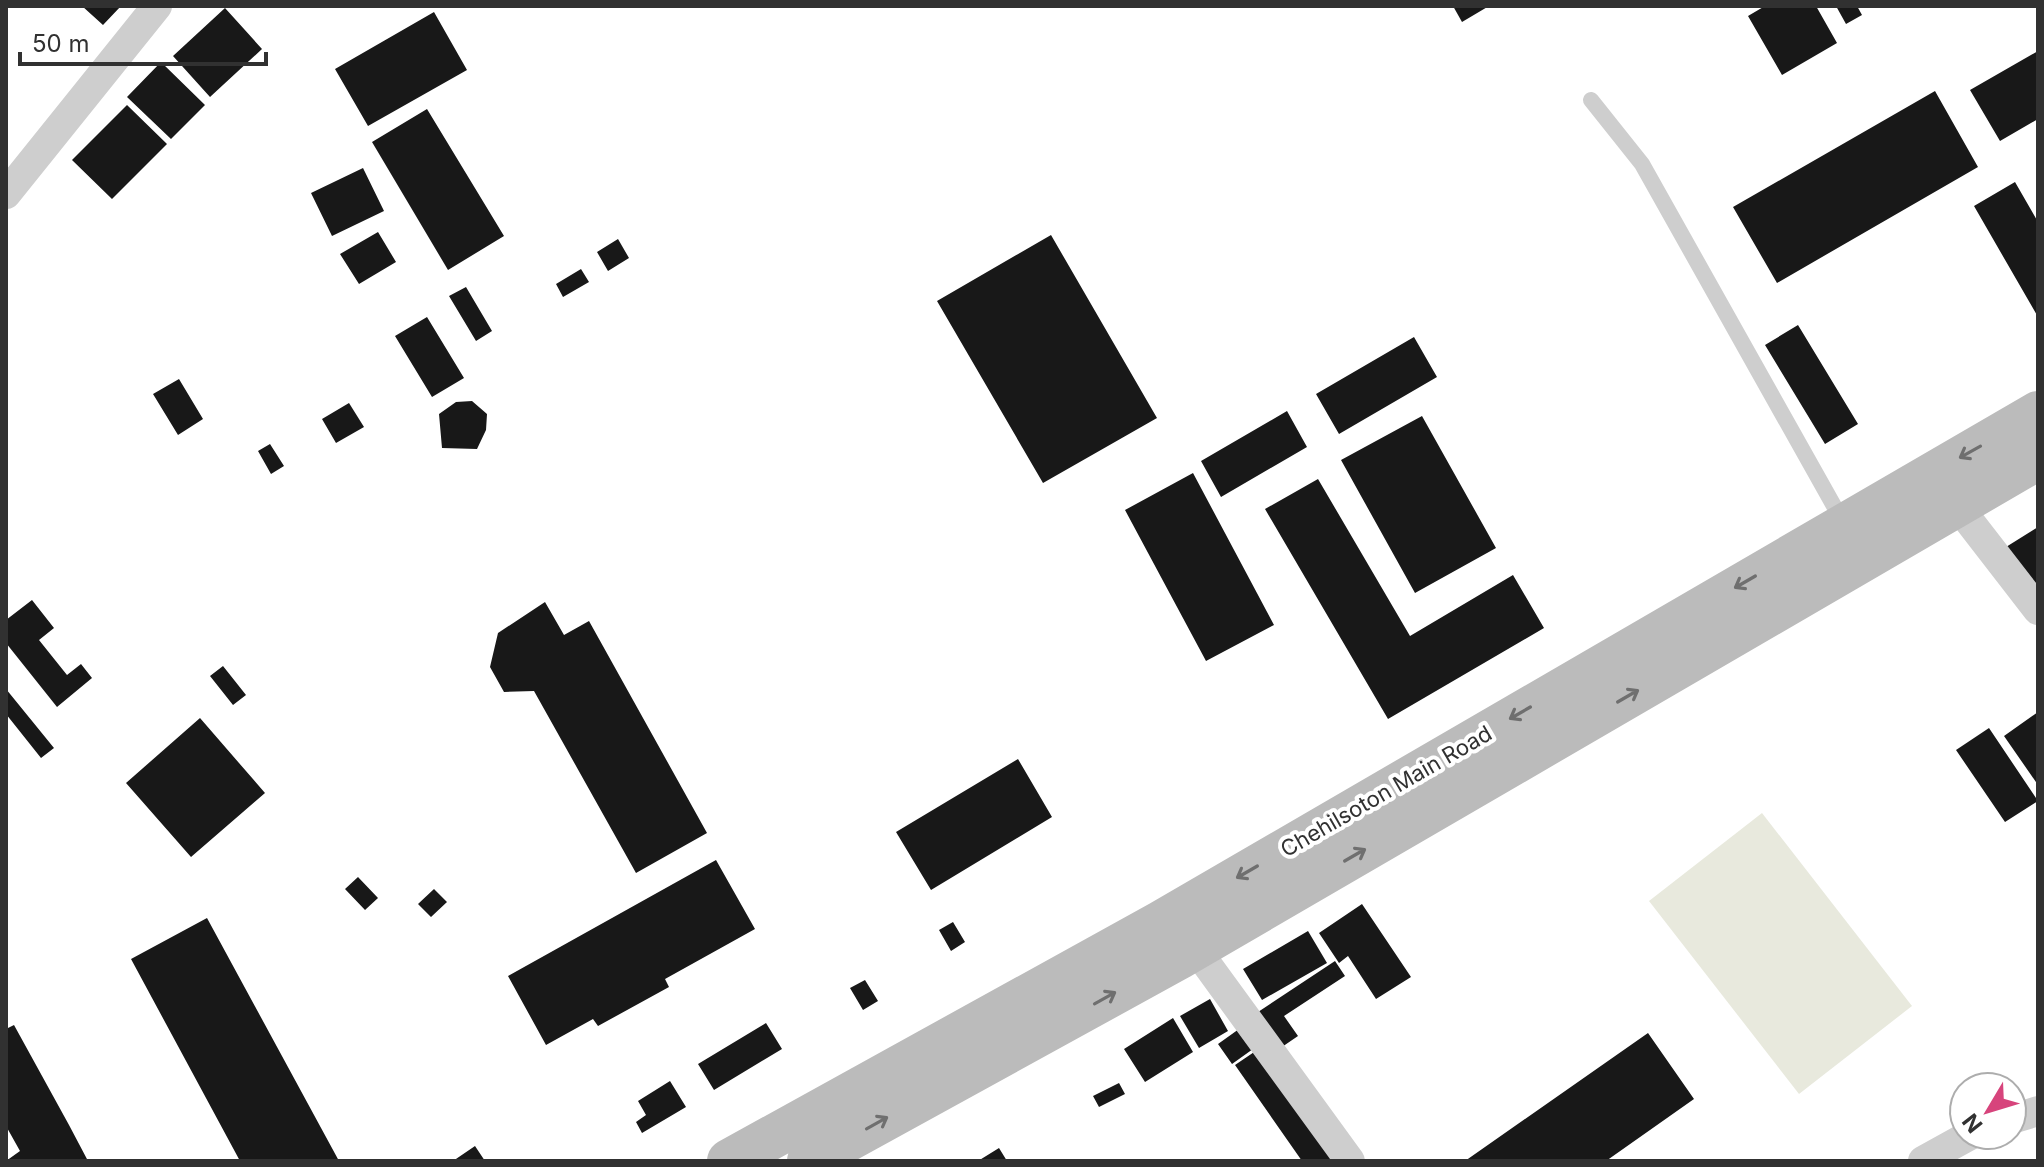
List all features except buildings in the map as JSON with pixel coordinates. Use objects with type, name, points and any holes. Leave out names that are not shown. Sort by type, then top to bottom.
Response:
[{"type":"main road","name":"Chehilsoton Main Road","points":[[809,1161],[1195,948],[1854,541],[2038,413]]},
{"type":"main road","name":"Chehilsoton Main Road","points":[[729,1161],[1854,541],[1956,504],[2038,458]]},
{"type":"street","points":[[12,174],[157,6]]},
{"type":"street","points":[[1956,504],[2038,610]]},
{"type":"street","points":[[1195,948],[1350,1161]]},
{"type":"street","points":[[1923,1161],[1948,1147]]},
{"type":"lane","points":[[1591,100],[1642,164],[1854,541]]},
{"type":"shaded area","points":[[1762,813],[1912,1006],[1799,1094],[1649,901]]}]
